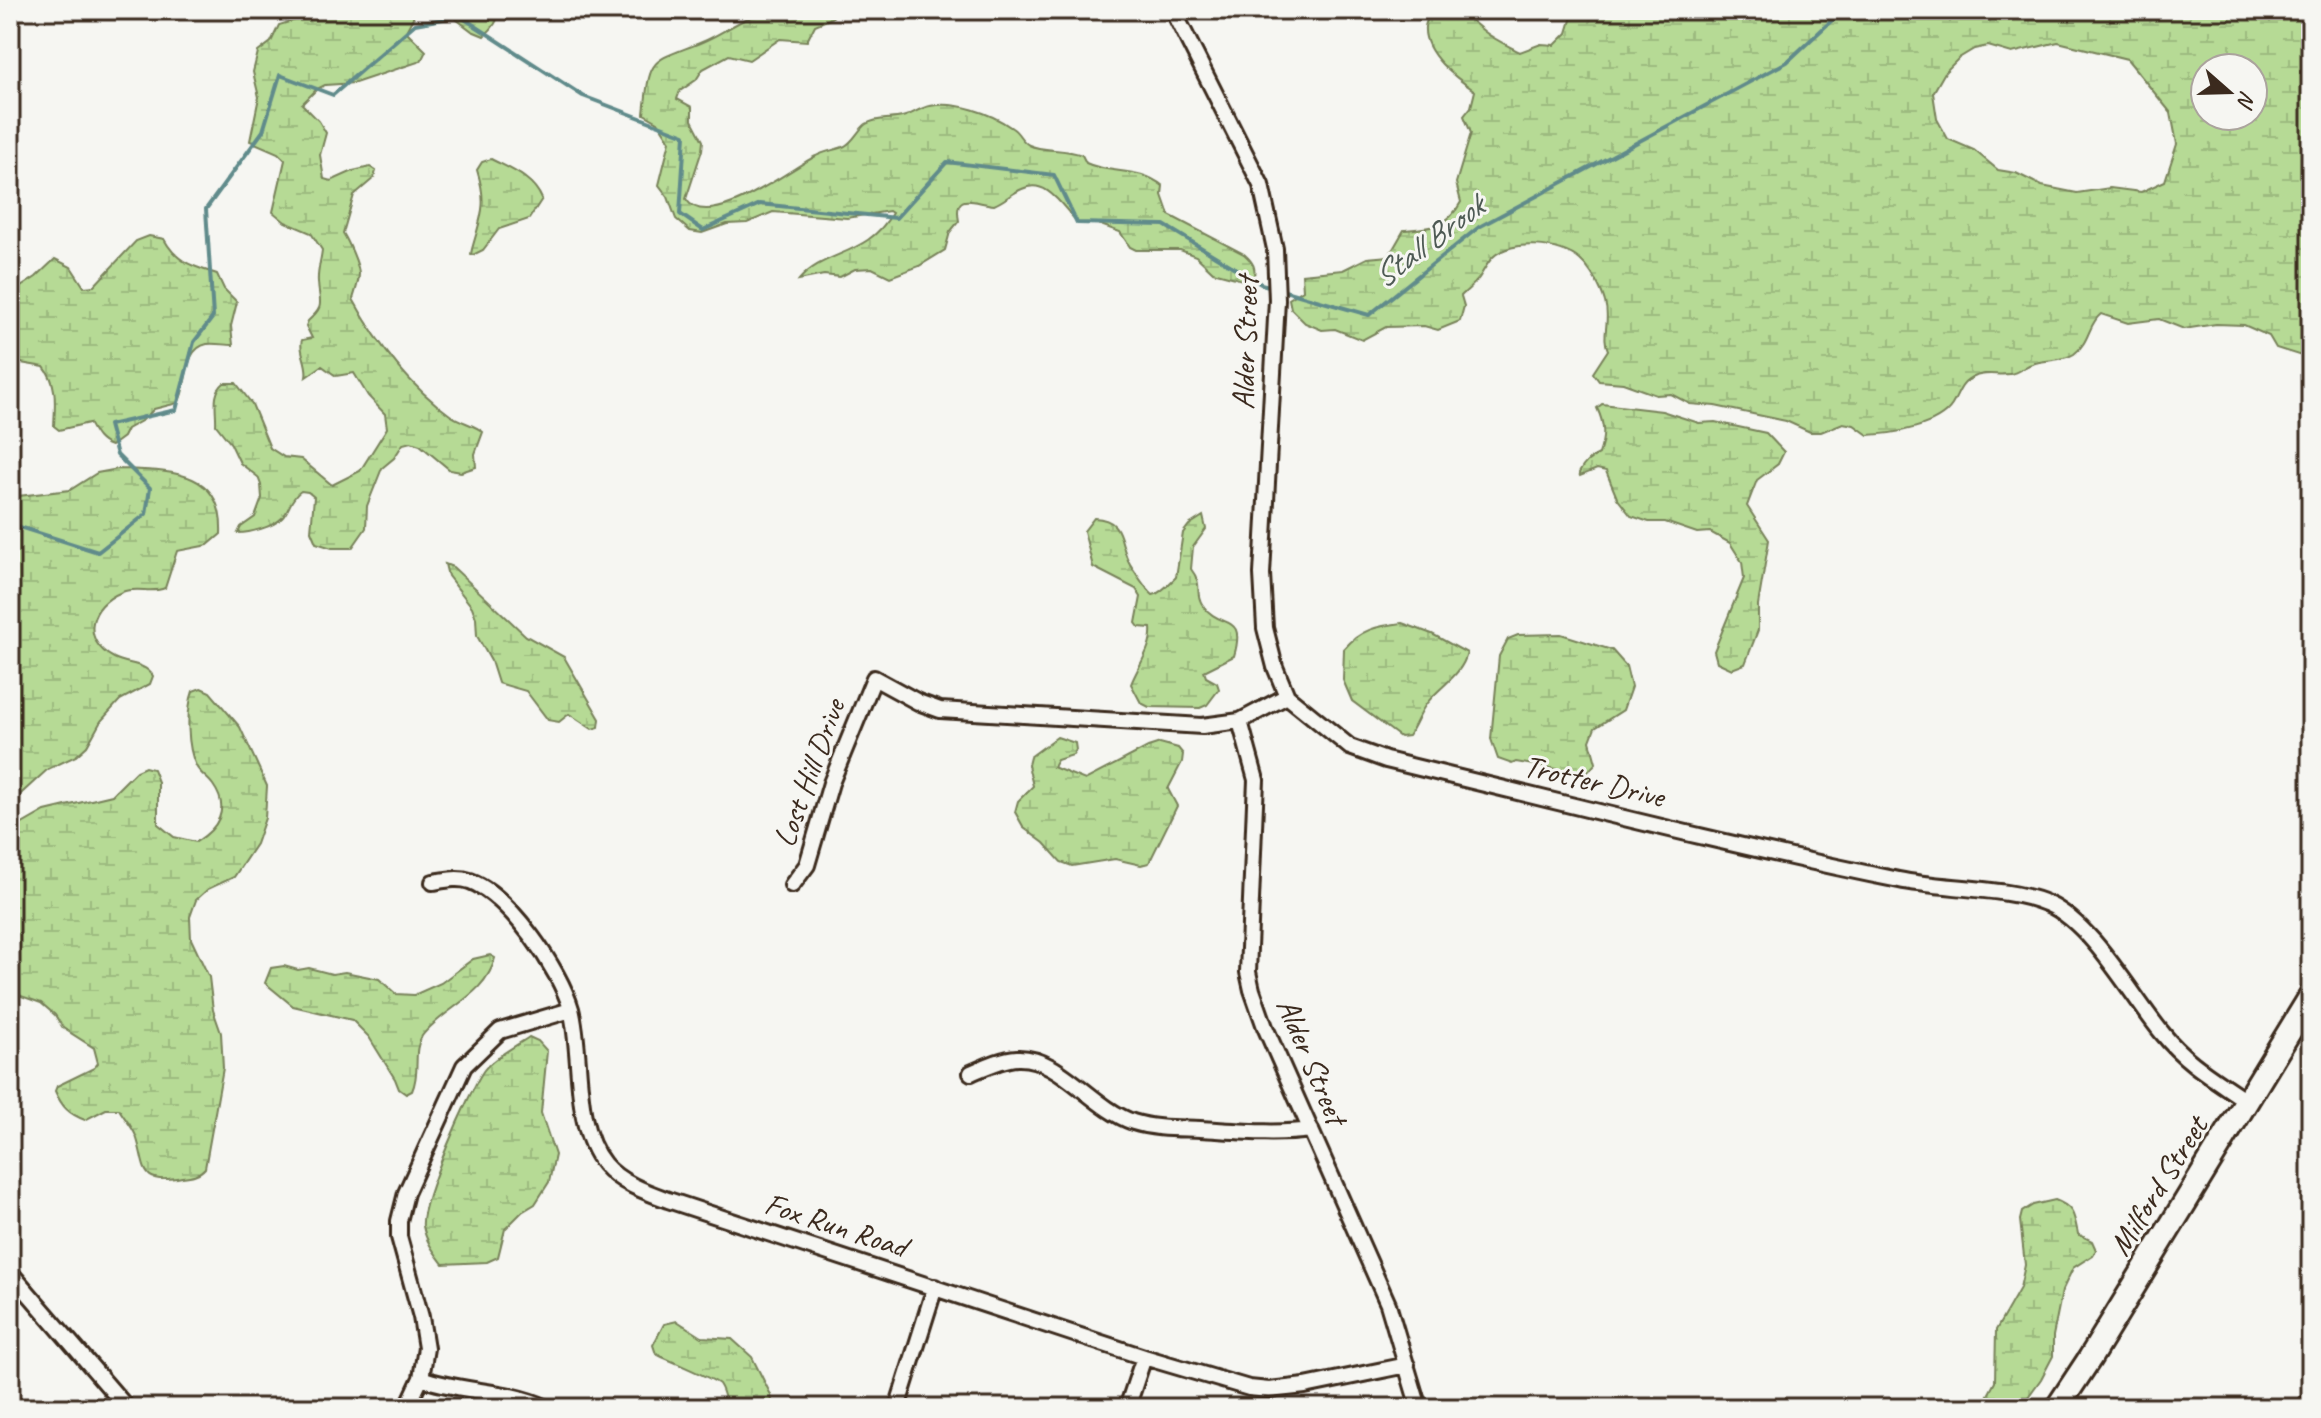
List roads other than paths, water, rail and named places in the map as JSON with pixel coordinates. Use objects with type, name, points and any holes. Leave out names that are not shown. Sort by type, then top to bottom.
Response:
[{"type":"main road","name":"Milford Street","points":[[2057,1408],[2311,996]]},
{"type":"street","name":"Alder Street","points":[[1173,10],[1261,185],[1275,249],[1277,300],[1262,574],[1265,628],[1275,667],[1287,696]]},
{"type":"street","name":"Lost Hill Drive","points":[[792,885],[807,865],[831,783],[874,678],[940,710],[1202,726],[1240,721]]},
{"type":"street","points":[[1240,721],[1287,696]]},
{"type":"street","name":"Trotter Drive","points":[[1287,696],[1350,747],[1386,760],[1901,880],[2010,894],[2047,903],[2066,915],[2091,941],[2163,1035],[2194,1067],[2248,1102]]},
{"type":"street","name":"Alder Street","points":[[1240,721],[1256,780],[1250,981],[1265,1027],[1388,1304],[1419,1408]]},
{"type":"street","name":"Fox Run Road","points":[[433,882],[468,880],[499,901],[522,925],[547,961],[571,1010],[588,1130],[604,1163],[633,1185],[668,1200],[1234,1384],[1269,1390],[1305,1386],[1407,1365]]},
{"type":"street","points":[[407,1408],[425,1362],[424,1332],[399,1237],[399,1221],[406,1193],[464,1066],[500,1031],[571,1010]]},
{"type":"street","points":[[971,1073],[1017,1058],[1033,1060],[1064,1075],[1108,1111],[1137,1123],[1279,1133],[1311,1130]]},
{"type":"street","points":[[11,1276],[127,1408]]},
{"type":"street","points":[[897,1408],[935,1287]]},
{"type":"street","points":[[1127,1408],[1144,1357]]},
{"type":"street","points":[[421,1378],[463,1388],[510,1394],[547,1408]]},
{"type":"street","points":[[2303,1408],[2311,1399]]},
{"type":"waterway","name":"Stall Brook","points":[[1281,290],[1369,315],[1479,227],[1787,62],[1843,10]]},
{"type":"waterway","name":"Stall Brook","points":[[10,524],[98,552],[146,514],[150,488],[117,455],[109,425],[176,410],[194,342],[213,317],[206,209],[263,131],[280,75],[333,95],[415,24],[460,16],[583,96],[685,135],[680,214],[703,230],[760,204],[896,218],[947,162],[1054,175],[1077,223],[1164,225],[1261,284],[1273,287]]}]
